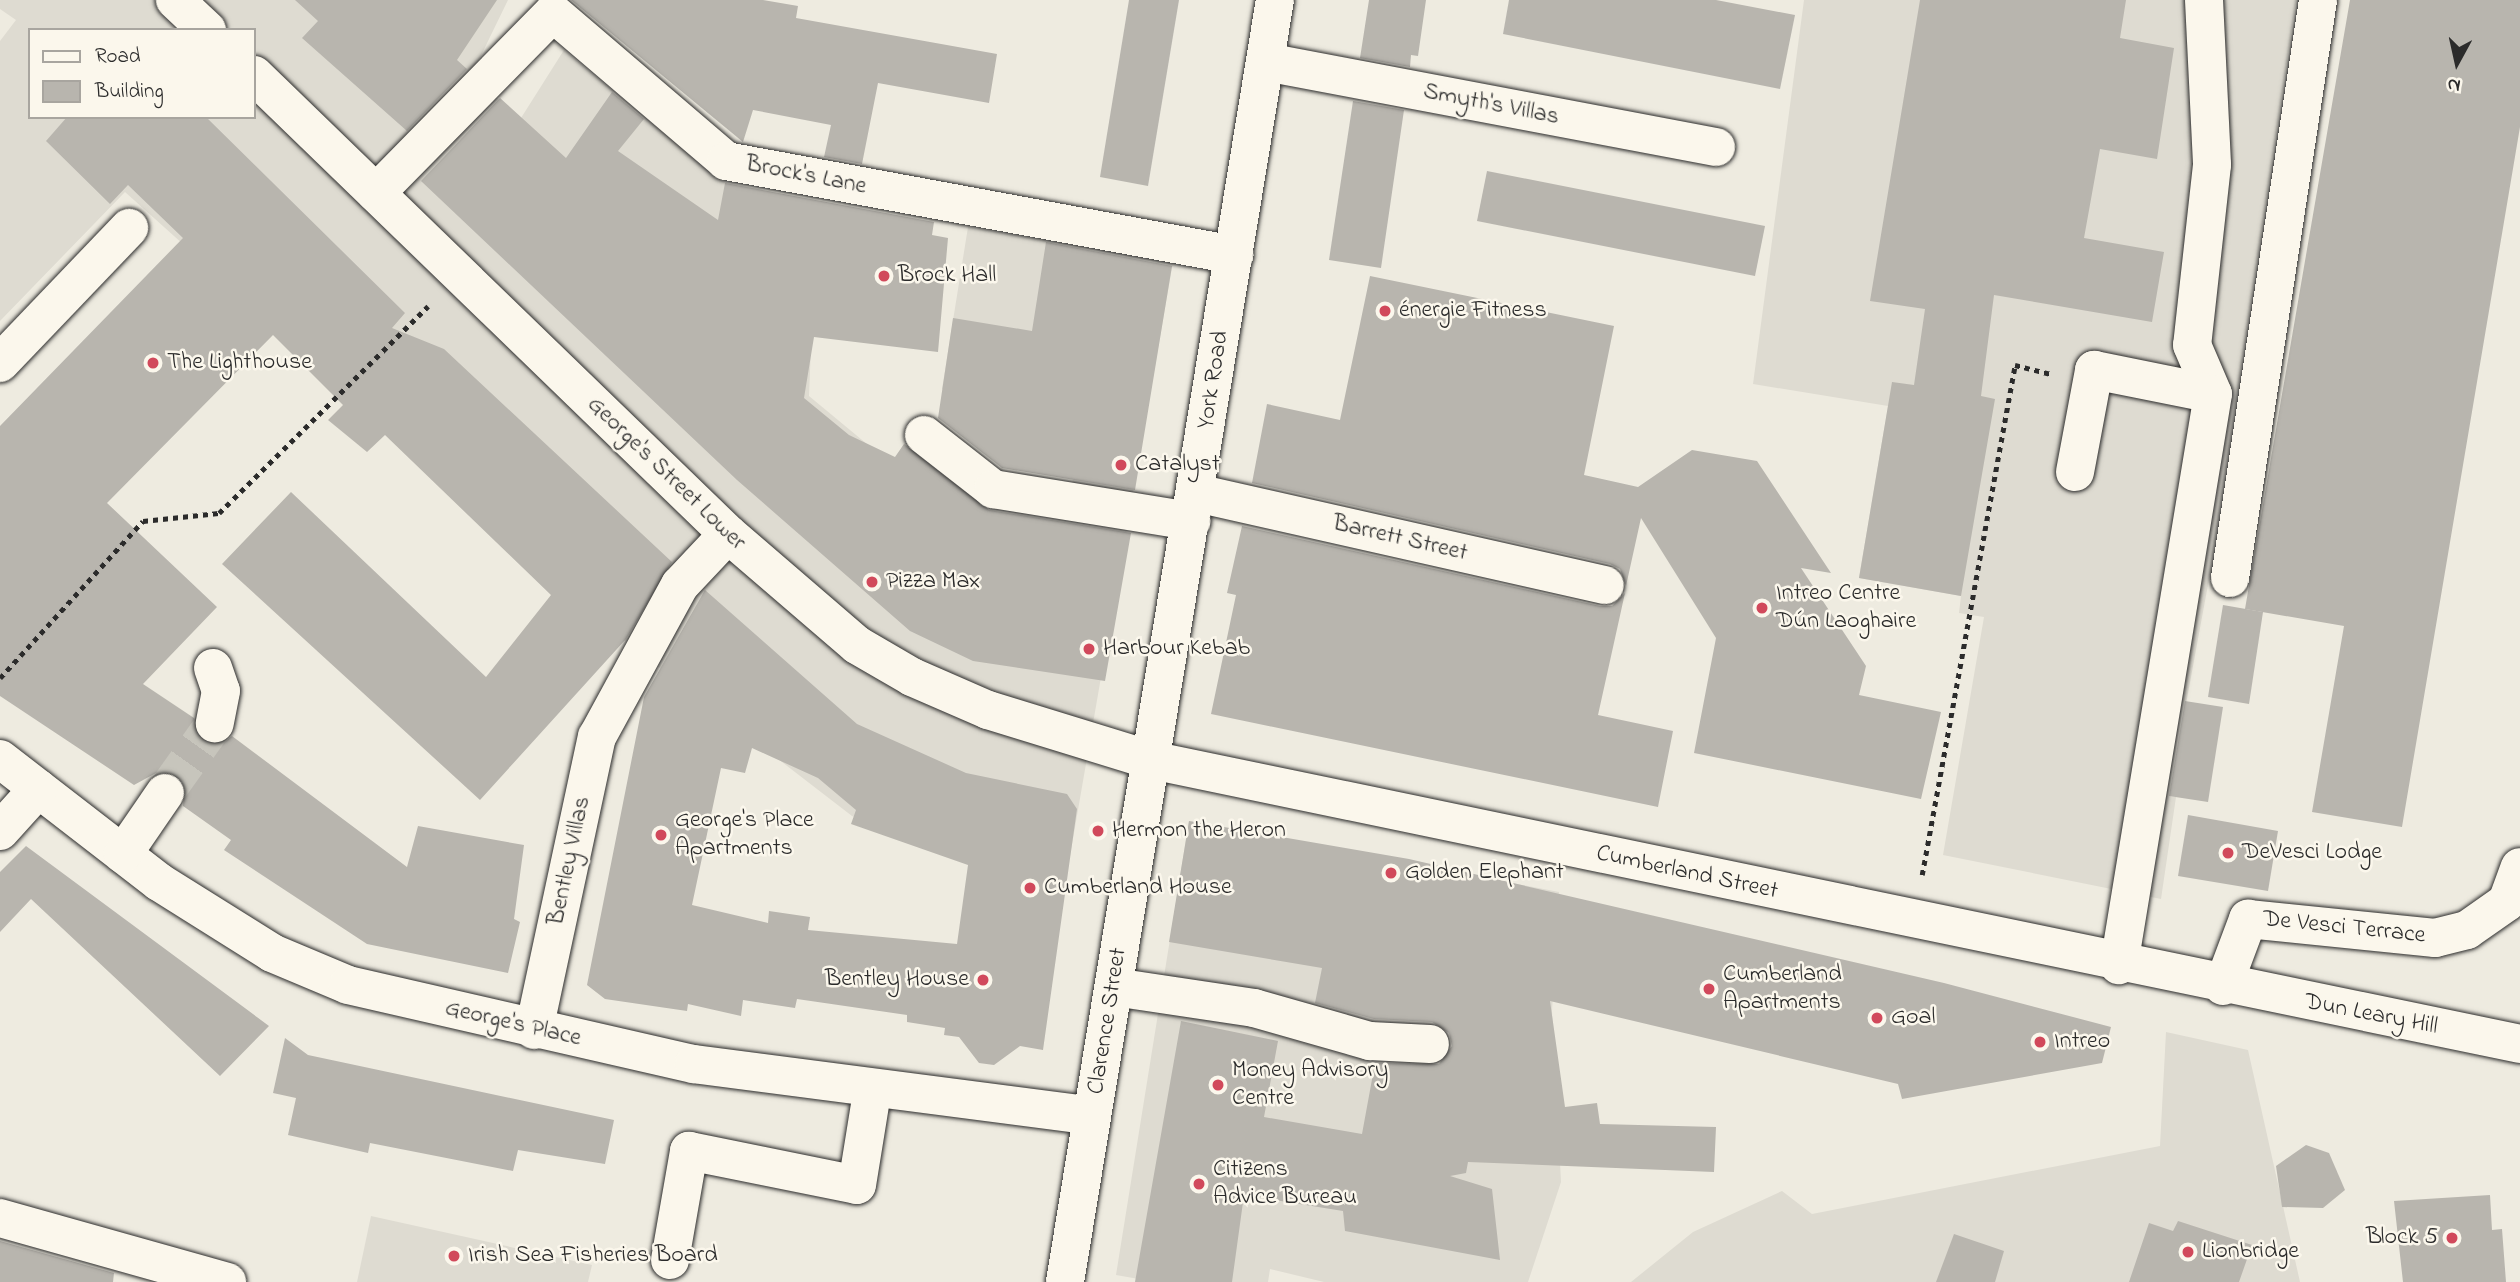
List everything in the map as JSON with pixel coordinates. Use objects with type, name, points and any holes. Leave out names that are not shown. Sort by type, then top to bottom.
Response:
[{"type":"street","name":"York Road","points":[[1151,760],[1275,0]]},
{"type":"street","points":[[2119,965],[2213,394],[2192,345],[2212,165],[2204,0]]},
{"type":"street","points":[[2230,578],[2318,0]]},
{"type":"street","name":"Brock's Lane","points":[[376,193],[553,13],[726,161],[1234,255]]},
{"type":"street","name":"Smyth's Villas","points":[[1266,62],[1716,147]]},
{"type":"street","name":"George's Street Lower","points":[[256,77],[458,276],[728,534],[857,645],[912,677],[988,710],[1151,760]]},
{"type":"street","points":[[0,363],[130,228]]},
{"type":"street","points":[[2075,472],[2094,370],[2213,394]]},
{"type":"street","name":"Barrett Street","points":[[924,435],[993,489],[1194,507],[1605,585]]},
{"type":"street","name":"Bentley Villas","points":[[534,1030],[597,737],[617,695],[680,584],[728,534]]},
{"type":"street","points":[[213,668],[221,691],[215,723]]},
{"type":"street","name":"George's Place","points":[[0,759],[123,853],[272,953],[348,985],[534,1030],[872,1092],[1092,1116]]},
{"type":"street","name":"Cumberland Street","points":[[1151,760],[2223,986]]},
{"type":"street","name":"Clarence Street","points":[[1065,1282],[1151,760]]},
{"type":"street","points":[[0,831],[38,789]]},
{"type":"street","points":[[123,853],[165,793]]},
{"type":"street","name":"De Vesci Terrace","points":[[2223,986],[2248,919],[2435,938],[2466,930],[2507,902],[2520,867]]},
{"type":"street","name":"Dun Leary Hill","points":[[2223,986],[2520,1044]]},
{"type":"street","points":[[1114,987],[1254,1008],[1370,1041],[1430,1044]]},
{"type":"street","points":[[670,1260],[689,1152],[857,1185],[872,1092]]},
{"type":"street","points":[[0,1218],[227,1282]]},
{"type":"path","points":[[0,678],[143,521],[219,513],[458,276]]},
{"type":"path","points":[[1913,922],[2015,365],[2091,384]]},
{"type":"shaded area","points":[[0,0],[508,0],[471,76],[521,118],[564,50],[722,181],[836,206],[811,346],[809,396],[891,464],[922,417],[997,478],[1071,491],[1084,412],[942,389],[968,227],[1173,262],[1070,856],[922,843],[852,816],[625,641],[125,192],[0,321],[0,41],[16,20],[0,9]]},
{"type":"shaded area","points":[[1804,0],[2296,0],[2210,574],[2169,796],[2176,797],[2161,899],[1943,855],[1984,617],[1959,613],[1961,596],[1859,578],[1888,406],[1753,384]]},
{"type":"shaded area","points":[[1189,821],[1559,892],[1552,1011],[1561,1182],[1528,1282],[1324,1282],[1270,1269],[1268,1282],[1156,1282],[1116,1275]]},
{"type":"shaded area","points":[[2166,1032],[2248,1050],[2300,1282],[1631,1282],[1693,1232],[1782,1191],[1812,1214],[2160,1146]]},
{"type":"shaded area","points":[[371,1216],[592,1265],[588,1282],[357,1282]]},
{"type":"building","points":[[295,0],[497,0],[457,60],[467,69],[407,131],[302,38],[318,21]]},
{"type":"building","points":[[571,0],[763,0],[798,6],[796,18],[997,54],[989,103],[878,83],[862,164],[824,157],[831,125],[753,110],[743,142]]},
{"type":"building","points":[[1129,0],[1179,0],[1148,186],[1100,177]]},
{"type":"building","points":[[1369,0],[1426,0],[1418,56],[1411,55],[1410,67],[1360,58]]},
{"type":"building","points":[[1509,0],[1716,0],[1795,15],[1780,89],[1503,34]]},
{"type":"building","points":[[1920,0],[2126,0],[2120,38],[2174,48],[2157,159],[2100,149],[2084,238],[2164,252],[2152,322],[1994,295],[1981,396],[1995,399],[1961,596],[1859,578],[1892,382],[1914,385],[1925,309],[1870,301]]},
{"type":"building","points":[[2350,0],[2520,0],[2520,127],[2402,827],[2312,812],[2344,626],[2245,609]]},
{"type":"building","points":[[612,92],[644,119],[618,151],[718,220],[725,183],[934,222],[932,235],[948,238],[938,352],[814,337],[804,398],[849,435],[895,457],[904,444],[989,510],[1131,533],[1105,681],[973,661],[910,631],[737,480],[421,181],[500,98],[566,158]]},
{"type":"building","points":[[1353,101],[1404,110],[1381,268],[1329,260]]},
{"type":"building","points":[[65,119],[208,119],[405,313],[392,328],[444,349],[672,562],[626,639],[480,800],[222,564],[291,492],[486,677],[551,595],[385,435],[367,452],[328,420],[343,405],[273,335],[107,503],[217,607],[143,684],[194,718],[201,740],[222,744],[232,736],[407,867],[418,826],[524,845],[514,919],[520,922],[508,973],[367,944],[224,850],[231,840],[183,806],[185,784],[177,775],[156,773],[134,785],[0,696],[0,426],[183,238],[128,185],[110,204],[46,141]]},
{"type":"building","points":[[1487,171],[1765,226],[1755,276],[1477,221]]},
{"type":"building","points":[[1046,242],[1172,266],[1135,490],[1002,468],[938,418],[953,318],[1032,331]]},
{"type":"building","points":[[1370,276],[1614,326],[1584,475],[1638,487],[1692,450],[1757,461],[1831,573],[1801,568],[1866,666],[1859,695],[1941,712],[1921,799],[1694,753],[1716,638],[1641,518],[1626,586],[1620,569],[1610,564],[1252,483],[1267,404],[1340,420]]},
{"type":"building","points":[[1242,526],[1600,606],[1612,606],[1625,593],[1598,715],[1673,731],[1658,807],[1211,714],[1236,595],[1227,593]]},
{"type":"building","points":[[705,590],[857,724],[966,773],[1067,794],[1077,809],[1043,1050],[1020,1046],[994,1065],[979,1063],[959,1037],[944,1035],[945,1028],[907,1022],[907,1015],[797,999],[795,1008],[743,1000],[741,1016],[688,1004],[687,1011],[605,999],[587,985],[644,697]],"holes":[[[752,748],[818,778],[856,810],[851,824],[968,865],[957,944],[808,930],[810,917],[769,911],[768,923],[692,905],[721,768],[745,773]]]},
{"type":"building","points":[[2223,605],[2263,612],[2249,704],[2208,697]]},
{"type":"building","points":[[2185,701],[2223,707],[2208,802],[2169,796]]},
{"type":"building","name":"DeVesci Lodge","points":[[2188,815],[2278,831],[2268,891],[2178,876]]},
{"type":"building","points":[[1189,821],[1409,859],[1944,983],[2111,1027],[2102,1063],[1902,1099],[1898,1084],[1550,1001],[1565,1107],[1597,1103],[1600,1124],[1716,1127],[1714,1172],[1468,1162],[1466,1173],[1450,1176],[1492,1189],[1500,1260],[1345,1231],[1343,1211],[1244,1195],[1232,1282],[1135,1282],[1181,1021],[1278,1041],[1264,1117],[1362,1134],[1375,1063],[1439,1064],[1452,1046],[1449,1033],[1432,1022],[1374,1019],[1315,1003],[1322,968],[1169,942]]},
{"type":"building","points":[[26,846],[269,1026],[220,1076],[31,899],[0,932],[0,872]]},
{"type":"building","points":[[285,1038],[308,1055],[614,1120],[605,1164],[518,1150],[513,1171],[370,1143],[368,1153],[288,1135],[296,1098],[273,1093]]},
{"type":"building","points":[[2306,1145],[2329,1153],[2345,1190],[2323,1208],[2282,1207],[2276,1166]]},
{"type":"building","name":"Block 5","points":[[2490,1195],[2492,1230],[2502,1229],[2506,1282],[2403,1282],[2394,1201]]},
{"type":"building","name":"Lionbridge","points":[[2178,1221],[2252,1245],[2239,1282],[2129,1282],[2149,1223],[2173,1231]]},
{"type":"building","points":[[1954,1234],[2004,1251],[1995,1282],[1936,1282]]},
{"type":"building","points":[[0,1241],[114,1273],[113,1282],[0,1282]]},
{"type":"tunnel","points":[[165,793],[215,723]]},
{"type":"place","name":"Brock Hall","points":[[884,276]]},
{"type":"place","name":"énergie Fitness","points":[[1385,311]]},
{"type":"place","name":"The Lighthouse","points":[[153,363]]},
{"type":"place","name":"Catalyst","points":[[1121,465]]},
{"type":"place","name":"Pizza Max","points":[[872,582]]},
{"type":"place","name":"Intreo Centre Dún Laoghaire","points":[[1762,608]]},
{"type":"place","name":"Harbour Kebab","points":[[1089,649]]},
{"type":"place","name":"Hermon the Heron","points":[[1098,831]]},
{"type":"place","name":"George's Place Apartments","points":[[661,835]]},
{"type":"place","name":"DeVesci Lodge","points":[[2228,853]]},
{"type":"place","name":"Golden Elephant","points":[[1391,873]]},
{"type":"place","name":"Cumberland House","points":[[1030,888]]},
{"type":"place","name":"Bentley House","points":[[983,980]]},
{"type":"place","name":"Cumberland Apartments","points":[[1709,989]]},
{"type":"place","name":"Goal","points":[[1877,1018]]},
{"type":"place","name":"Intreo","points":[[2040,1042]]},
{"type":"place","name":"Money Advisory Centre","points":[[1218,1085]]},
{"type":"place","name":"Citizens Advice Bureau","points":[[1199,1184]]},
{"type":"place","name":"Block 5","points":[[2452,1238]]},
{"type":"place","name":"Lionbridge","points":[[2188,1252]]},
{"type":"place","name":"Irish Sea Fisheries Board","points":[[454,1256]]}]
